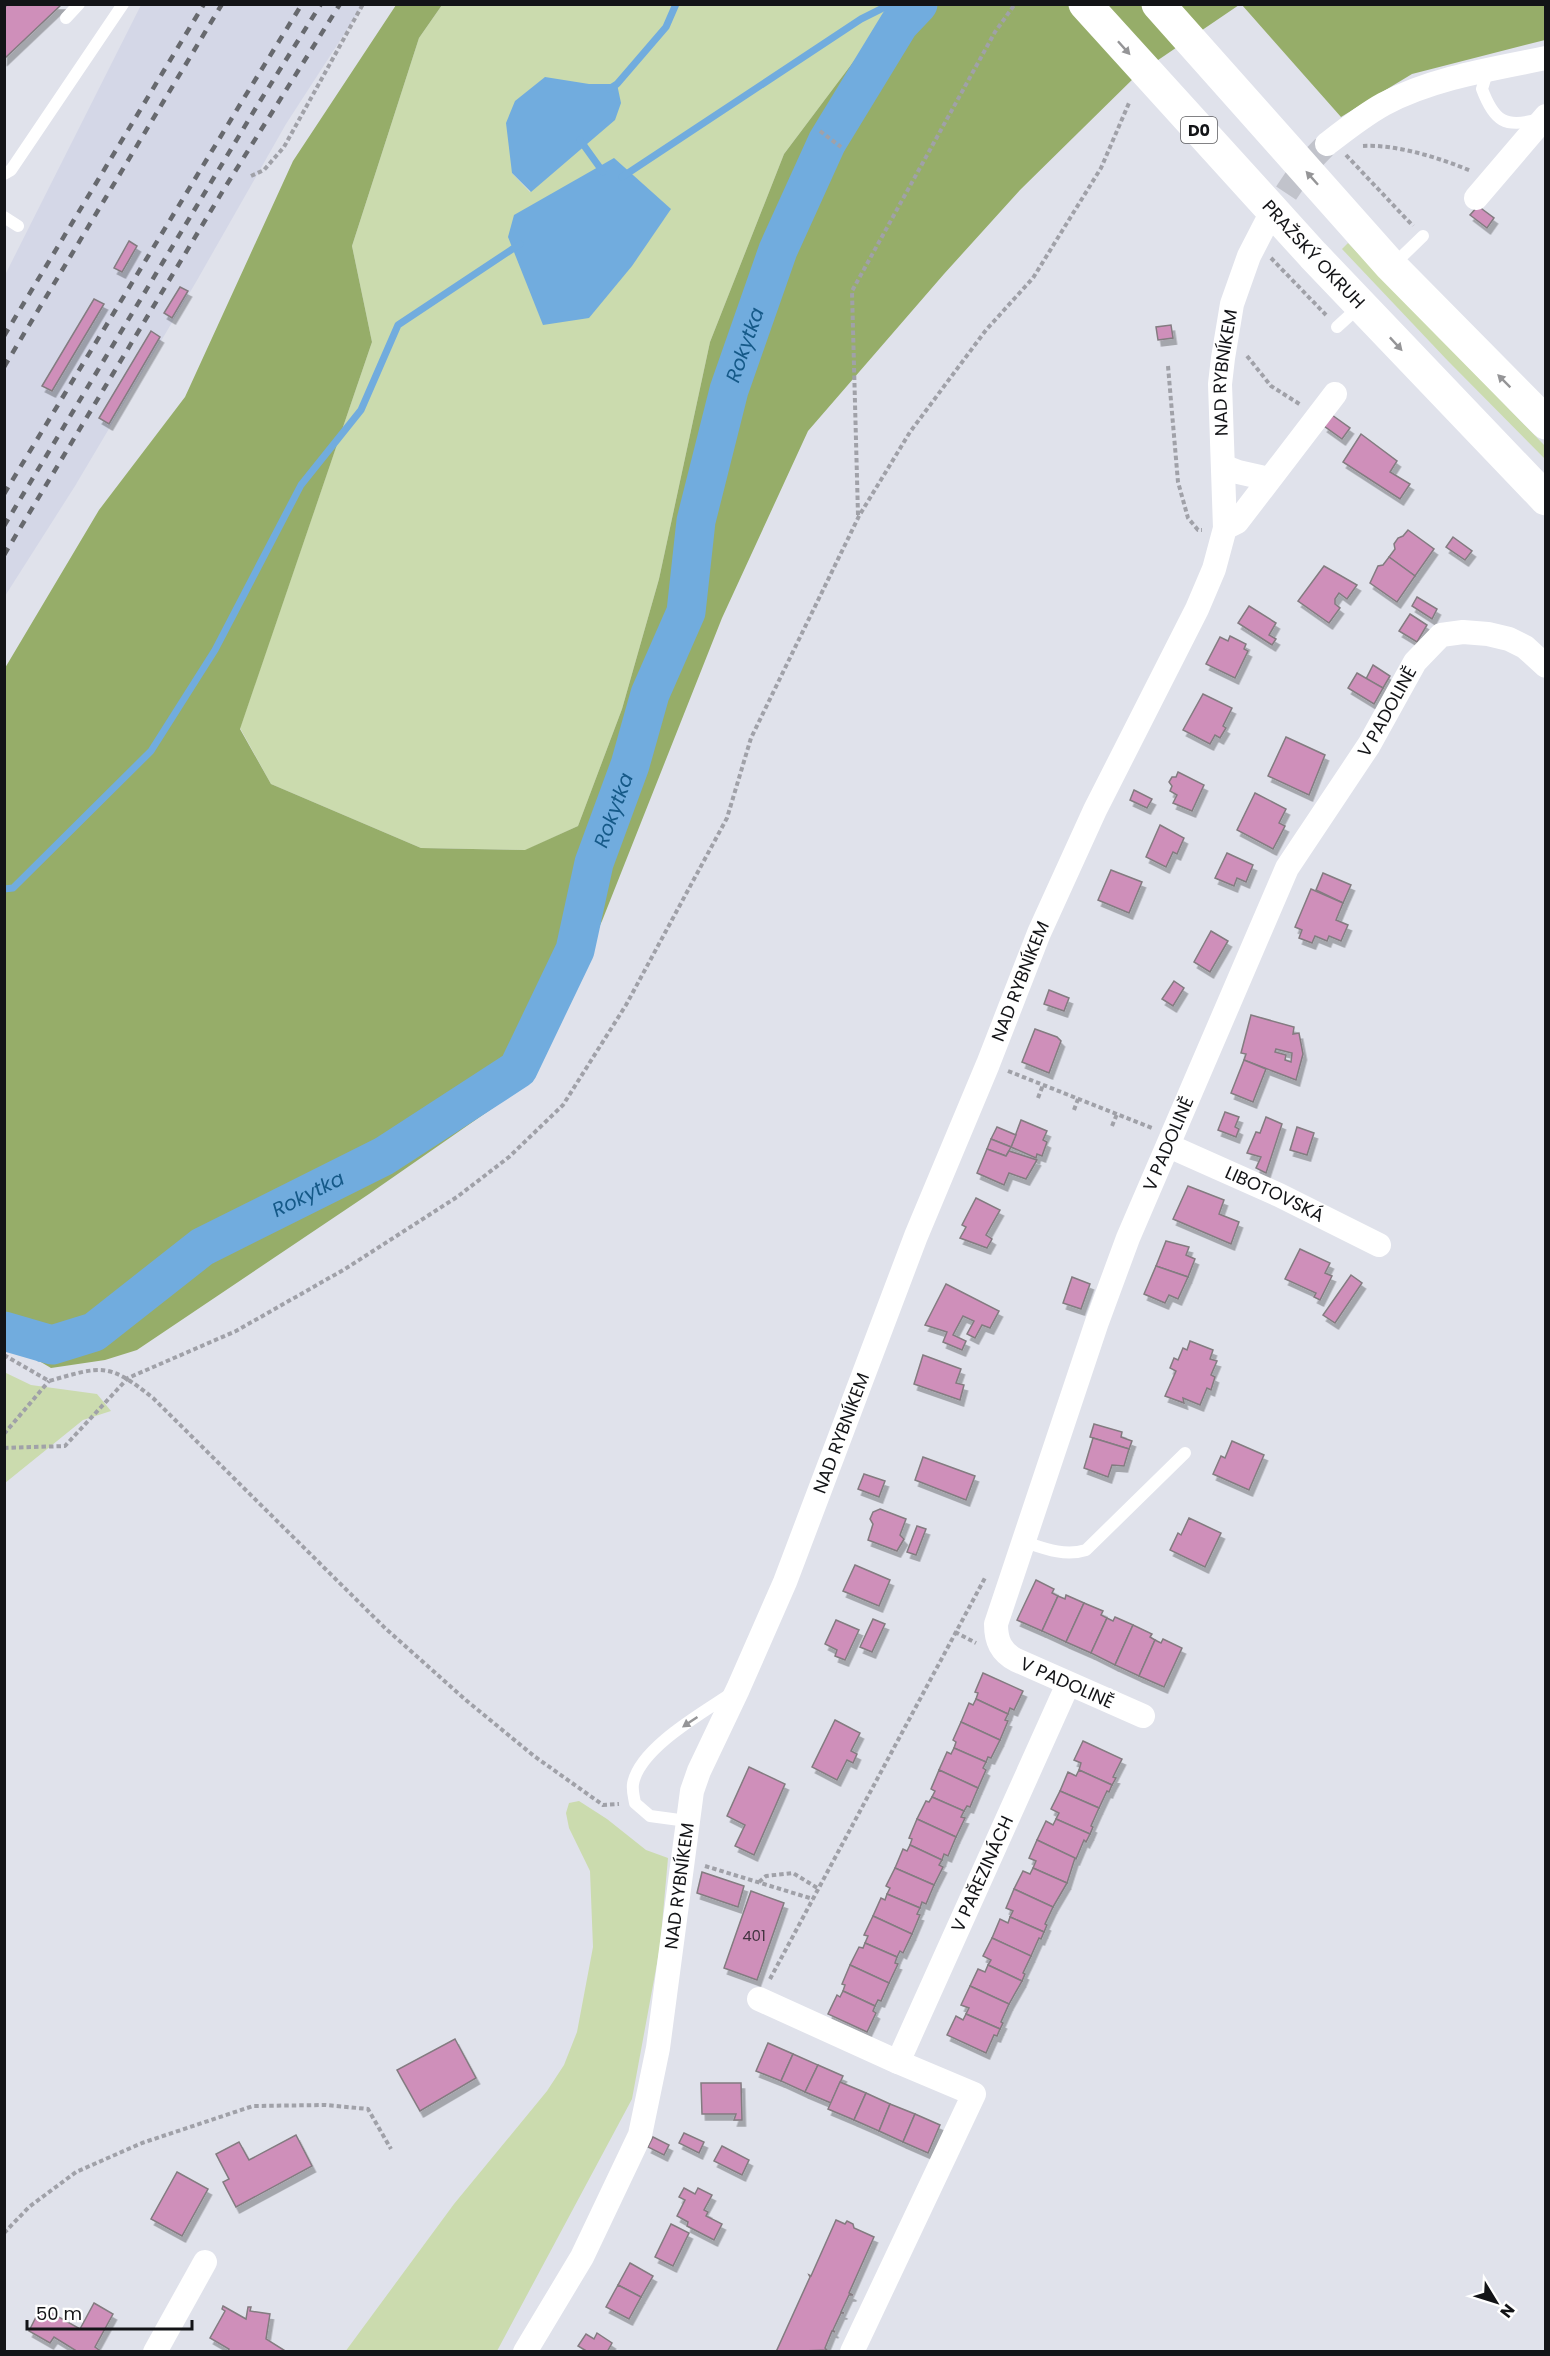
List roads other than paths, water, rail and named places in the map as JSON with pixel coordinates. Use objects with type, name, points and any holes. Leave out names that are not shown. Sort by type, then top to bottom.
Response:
[{"type":"highway","name":"PRAŽSKÝ OKRUH","points":[[1085,4],[1313,255],[1349,316],[1545,499]]},
{"type":"highway","points":[[1158,4],[1391,266],[1545,423]]},
{"type":"street","points":[[1335,148],[1385,104],[1417,90],[1488,69],[1543,61]]},
{"type":"street","points":[[1476,198],[1545,116]]},
{"type":"street","name":"NAD RYBNÍKEM","points":[[525,2352],[582,2257],[640,2135],[658,2048],[687,1821],[692,1791],[699,1771],[785,1581],[916,1236],[988,1064],[1039,933],[1095,810],[1197,609],[1214,569],[1225,528],[1225,467],[1220,384],[1223,358],[1232,304],[1249,256],[1266,224]]},
{"type":"street","points":[[1225,528],[1237,522],[1335,394]]},
{"type":"street","points":[[1225,467],[1269,479]]},
{"type":"street","name":"V PADOLINĚ","points":[[1143,1716],[1007,1655],[1000,1647],[996,1624],[1096,1322],[1128,1238],[1287,868],[1369,745],[1415,662],[1441,635],[1463,632],[1509,639],[1525,647],[1545,666]]},
{"type":"street","name":"LIBOTOVSKÁ","points":[[1169,1146],[1279,1195],[1379,1245]]},
{"type":"street","name":"V PAŘEZINÁCH","points":[[898,2062],[1068,1684]]},
{"type":"street","points":[[759,1999],[974,2094],[852,2352]]},
{"type":"street","points":[[154,2352],[205,2262]]},
{"type":"lane","points":[[66,18],[79,4]]},
{"type":"lane","points":[[4,174],[11,170],[123,4]]},
{"type":"lane","points":[[1488,69],[1482,89],[1488,106],[1496,117],[1506,122],[1523,124],[1545,116]]},
{"type":"lane","points":[[4,217],[18,226]]},
{"type":"lane","points":[[1391,266],[1423,237]]},
{"type":"lane","points":[[1022,1541],[1064,1553],[1086,1550],[1185,1453]]},
{"type":"lane","points":[[687,1821],[650,1815],[635,1803],[633,1784],[645,1760],[668,1736],[738,1689]]},
{"type":"water","points":[[545,77],[589,84],[617,84],[621,103],[615,120],[531,192],[512,173],[506,123],[515,101]]},
{"type":"water","points":[[614,158],[671,209],[632,266],[589,318],[543,325],[508,237],[514,215]]},
{"type":"waterway","points":[[609,89],[617,84],[666,27],[676,4]]},
{"type":"waterway","points":[[622,177],[861,19],[891,4]]},
{"type":"waterway","name":"Rokytka","points":[[4,1331],[52,1345],[94,1332],[202,1247],[384,1156],[518,1069],[575,950],[594,863],[630,765],[650,694],[686,612],[696,521],[729,390],[778,250],[827,142],[899,24],[918,4]]},
{"type":"waterway","points":[[580,140],[603,172]]},
{"type":"waterway","points":[[4,889],[13,888],[151,751],[215,650],[301,485],[361,410],[398,325],[520,244]]},
{"type":"waterway","points":[[39,1358],[52,1345]]},
{"type":"tunnel","points":[[1266,223],[1301,171],[1327,144]]},
{"type":"railway","points":[[4,336],[204,4]]},
{"type":"railway","points":[[4,367],[222,4]]},
{"type":"railway","points":[[4,494],[302,4]]},
{"type":"railway","points":[[4,526],[321,4]]},
{"type":"railway","points":[[4,555],[224,189],[340,4]]}]
